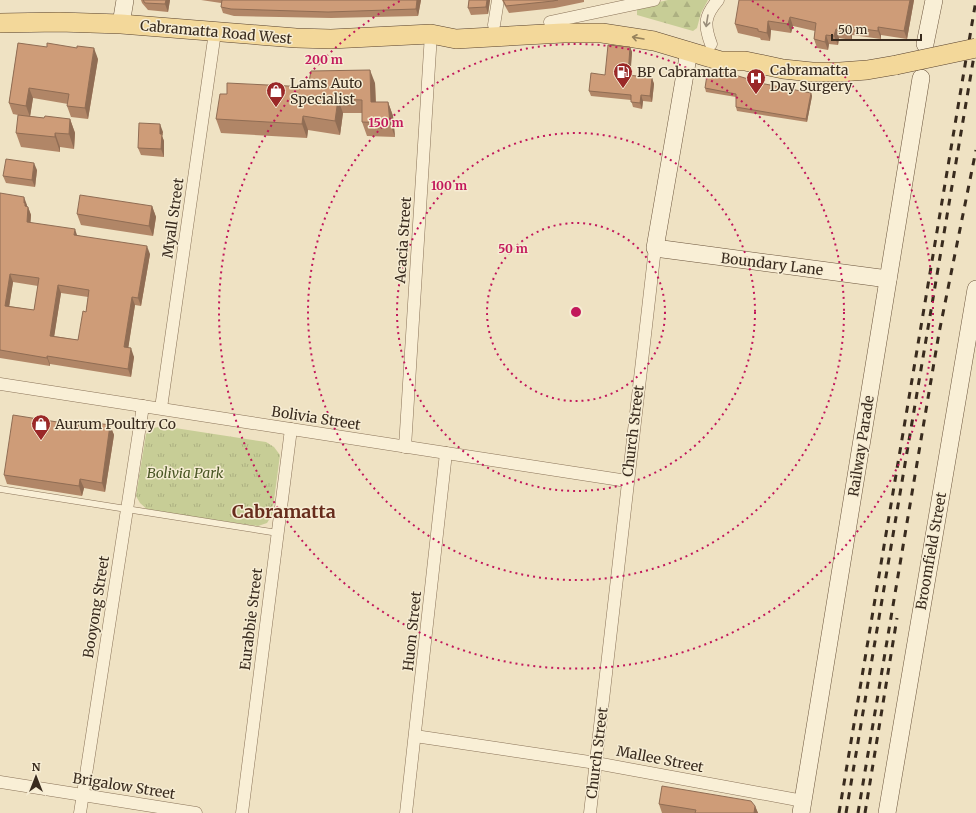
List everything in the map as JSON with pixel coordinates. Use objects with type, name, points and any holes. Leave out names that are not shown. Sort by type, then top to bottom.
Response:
[{"type":"main road","name":"Cabramatta Road West","points":[[431,34],[450,28],[494,25],[589,20],[620,22],[652,27],[711,44],[723,48],[745,61]]},
{"type":"main road","name":"Cabramatta Road West","points":[[0,23],[59,22],[121,24],[296,38],[331,39],[431,34],[456,39],[563,33],[608,33],[654,41],[721,61],[745,61],[812,72],[847,71],[896,65],[976,48]]},
{"type":"street","points":[[121,24],[125,0]]},
{"type":"street","points":[[494,25],[498,0]]},
{"type":"street","name":"Cabramatta Road West","points":[[550,22],[654,0]]},
{"type":"street","points":[[711,44],[706,27],[707,18],[710,10],[718,0]]},
{"type":"street","points":[[925,44],[934,0]]},
{"type":"street","name":"Myall Street","points":[[161,408],[215,32]]},
{"type":"street","name":"Acacia Street","points":[[405,446],[431,34]]},
{"type":"street","name":"Church Street","points":[[590,813],[655,248],[689,51]]},
{"type":"street","name":"Railway Parade","points":[[802,807],[920,78]]},
{"type":"street","name":"Boundary Lane","points":[[655,248],[888,279]]},
{"type":"street","name":"Broomfield Street","points":[[887,813],[976,290]]},
{"type":"street","name":"Bolivia Street","points":[[0,384],[628,481]]},
{"type":"street","name":"Booyong Street","points":[[80,813],[143,406]]},
{"type":"street","name":"Eurabbie Street","points":[[242,813],[291,429]]},
{"type":"street","name":"Huon Street","points":[[406,813],[446,453]]},
{"type":"street","name":"Mallee Street","points":[[415,736],[596,763],[802,807]]},
{"type":"street","name":"Brigalow Street","points":[[0,782],[196,813]]},
{"type":"lane","points":[[0,489],[278,533]]},
{"type":"green space","points":[[668,0],[708,0],[701,13],[697,28],[693,31],[637,15],[637,7]]},
{"type":"green space","name":"Bolivia Park","points":[[162,426],[266,442],[274,447],[280,455],[272,515],[267,523],[258,526],[149,511],[140,503],[136,496],[146,434],[154,428]]},
{"type":"building","points":[[143,0],[166,0],[165,4],[145,3]]},
{"type":"building","points":[[222,0],[417,0],[416,9],[328,12],[231,9],[221,7]]},
{"type":"building","points":[[469,0],[487,0],[486,7],[468,8]]},
{"type":"building","points":[[503,0],[558,0],[506,6]]},
{"type":"building","points":[[739,0],[910,0],[904,31],[878,27],[878,31],[849,27],[849,32],[836,29],[834,36],[826,35],[825,42],[814,39],[816,23],[790,17],[788,24],[768,21],[767,33],[758,31],[758,29],[735,24]]},
{"type":"building","points":[[18,43],[47,47],[47,43],[77,48],[77,46],[94,48],[85,108],[67,106],[69,94],[29,88],[26,106],[9,103]]},
{"type":"building","points":[[608,45],[630,47],[628,75],[652,78],[650,96],[641,95],[640,103],[631,102],[631,95],[589,91],[591,73],[605,75]]},
{"type":"building","points":[[370,70],[371,102],[388,102],[390,123],[362,122],[362,100],[338,99],[335,121],[303,116],[302,124],[216,119],[220,94],[227,94],[227,83],[308,87],[311,71]]},
{"type":"building","name":"Cabramatta Day Surgery","points":[[718,70],[765,84],[811,93],[806,119],[736,107],[736,94],[705,88],[707,75],[717,77]]},
{"type":"building","points":[[18,115],[70,119],[69,134],[55,133],[55,137],[16,133]]},
{"type":"building","points":[[139,123],[160,124],[160,134],[162,134],[161,149],[138,148]]},
{"type":"building","points":[[6,159],[34,163],[32,180],[3,176]]},
{"type":"building","points":[[0,193],[24,197],[25,206],[28,207],[27,222],[75,229],[74,235],[147,246],[138,298],[132,297],[124,347],[131,348],[128,369],[0,350]],"holes":[[[10,274],[39,278],[34,310],[5,306]],[[58,285],[89,290],[86,312],[83,311],[78,340],[50,336]]]},
{"type":"building","points":[[80,195],[152,206],[149,226],[77,214]]},
{"type":"building","points":[[13,415],[89,427],[89,422],[110,425],[102,483],[80,479],[79,486],[4,475]]},
{"type":"building","points":[[662,786],[751,801],[755,806],[754,813],[695,813],[696,810],[659,804]]},
{"type":"railway","points":[[839,813],[976,0]]},
{"type":"railway","points":[[846,813],[976,44]]},
{"type":"railway","points":[[858,813],[939,333],[976,150]]},
{"type":"railway","points":[[865,813],[897,618]]},
{"type":"place","name":"BP Cabramatta","points":[[623,89]]},
{"type":"place","name":"Cabramatta Day Surgery","points":[[756,95]]},
{"type":"place","name":"Lams Auto Specialist","points":[[276,108]]},
{"type":"place","name":"Aurum Poultry Co","points":[[41,441]]},
{"type":"district","name":"Cabramatta","points":[[284,511]]}]
